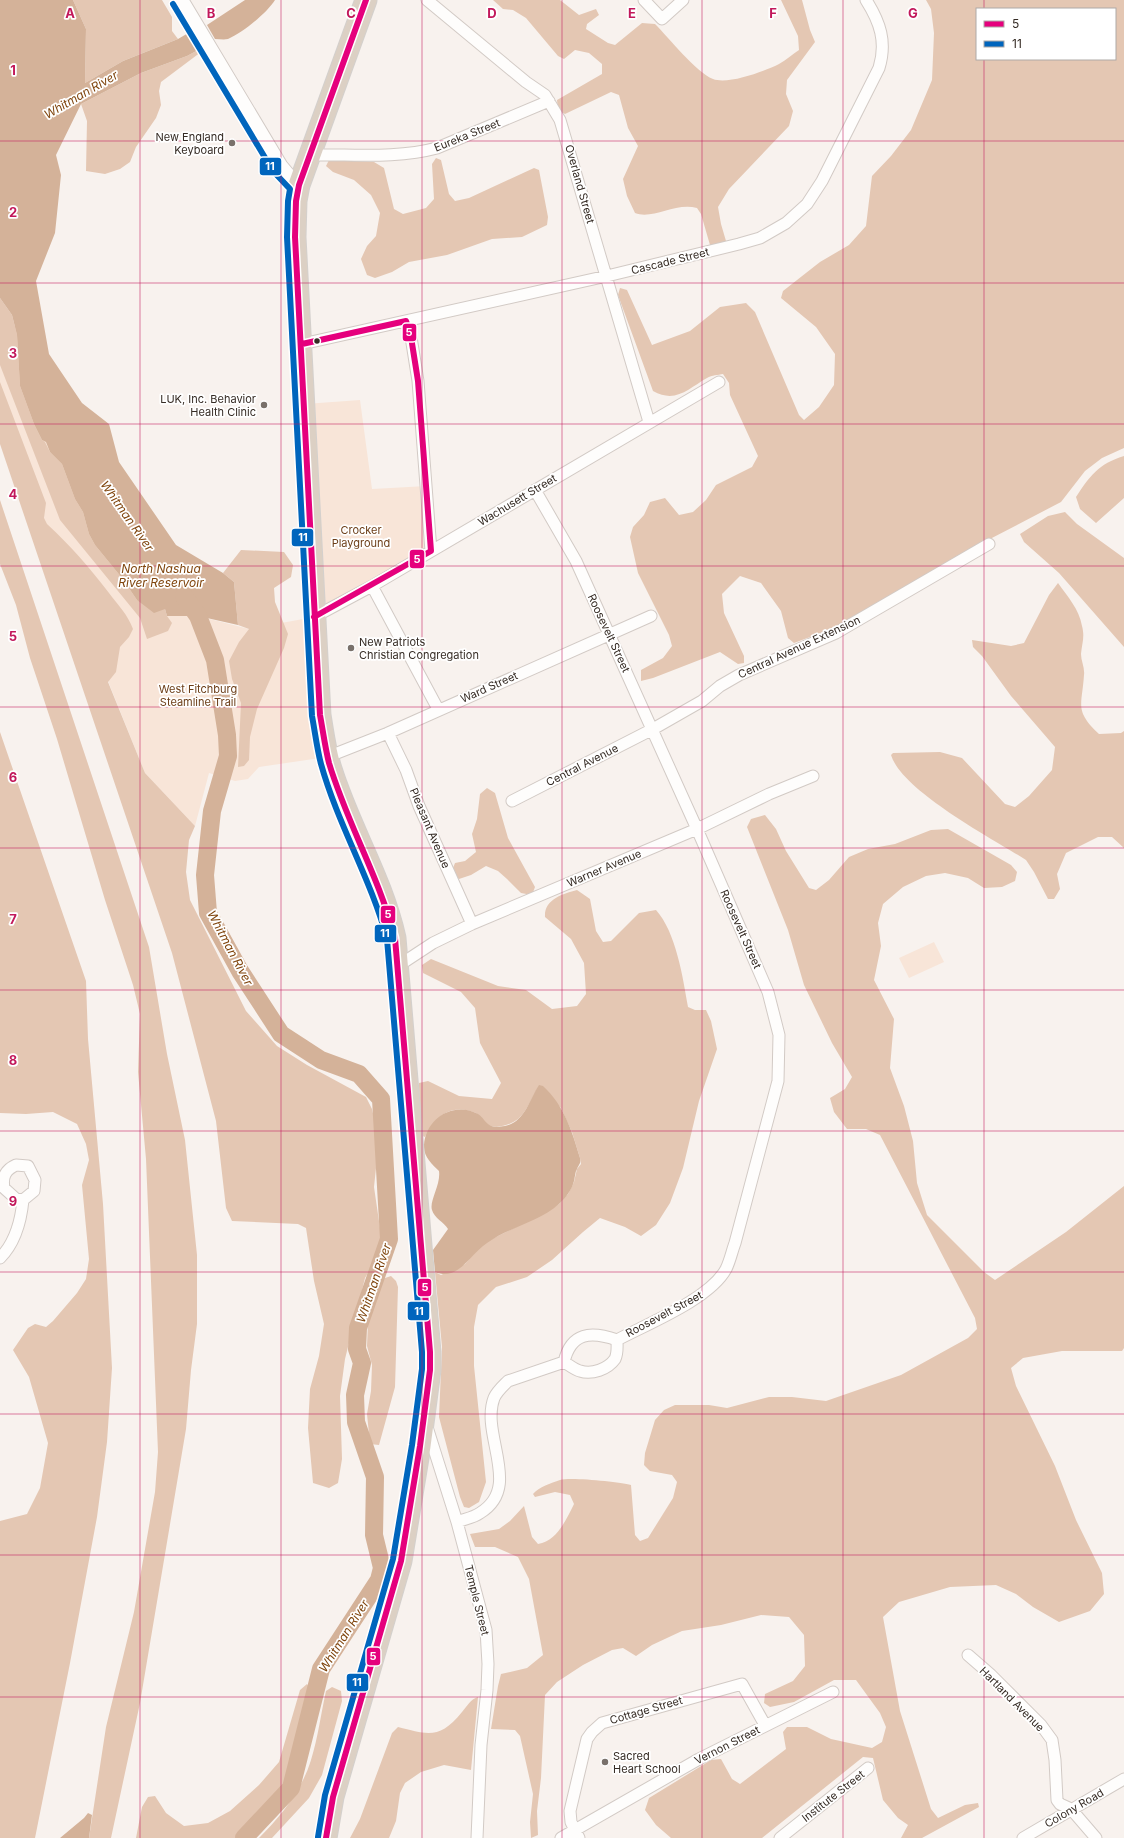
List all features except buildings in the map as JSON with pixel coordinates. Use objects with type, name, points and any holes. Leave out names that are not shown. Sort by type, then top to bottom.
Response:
[{"type":"highway","points":[[326,1838],[333,1797],[401,1561],[430,1370],[430,1352],[395,938],[388,909],[336,784],[327,757],[320,715],[314,617],[302,344],[295,238],[296,201],[299,185],[366,0]]},
{"type":"main road","points":[[180,0],[280,167],[291,180],[299,185]]},
{"type":"street","name":"Overland Street","points":[[427,0],[526,82],[545,95],[549,101],[565,133],[649,422]]},
{"type":"street","points":[[644,0],[662,19],[683,0]]},
{"type":"street","name":"Cascade Street","points":[[302,344],[607,276],[753,240],[786,223],[803,208],[822,181],[880,63],[883,48],[879,25],[875,14],[866,0]]},
{"type":"street","name":"Eureka Street","points":[[310,155],[397,154],[424,151],[436,148],[549,101]]},
{"type":"street","points":[[406,321],[412,337],[418,381],[431,551]]},
{"type":"street","name":"Wachusett Street","points":[[314,617],[372,586],[649,422],[720,382]]},
{"type":"street","name":"Roosevelt Street","points":[[535,490],[576,562],[653,730],[768,992],[779,1035],[778,1081],[735,1243],[726,1269],[715,1284],[702,1295],[617,1340],[602,1335],[580,1336],[566,1351],[564,1362],[580,1371],[592,1373],[604,1368],[615,1359],[618,1349],[617,1340]]},
{"type":"street","name":"Central Avenue Extension","points":[[653,730],[702,701],[734,677],[836,632],[989,544]]},
{"type":"street","points":[[372,586],[438,709]]},
{"type":"street","name":"Ward Street","points":[[327,757],[388,733],[438,709],[610,635],[650,616]]},
{"type":"street","name":"Central Avenue","points":[[512,801],[653,730]]},
{"type":"street","name":"Pleasant Avenue","points":[[388,733],[406,770],[419,806],[472,924]]},
{"type":"street","name":"Warner Avenue","points":[[398,966],[433,943],[472,924],[697,829],[768,794],[813,776]]},
{"type":"street","points":[[0,1258],[10,1246],[22,1219],[23,1200]]},
{"type":"street","points":[[456,1522],[479,1514],[489,1507],[496,1496],[500,1483],[492,1413],[494,1398],[508,1381],[564,1362]]},
{"type":"street","name":"Temple Street","points":[[424,1416],[456,1522],[486,1636],[487,1690],[481,1745],[477,1838]]},
{"type":"street","name":"Hartland Avenue","points":[[968,1655],[991,1675],[1041,1725],[1052,1740],[1055,1760],[1057,1800],[1060,1804],[1071,1809]]},
{"type":"street","name":"Cottage Street","points":[[576,1834],[570,1818],[570,1805],[585,1744],[594,1730],[607,1721],[742,1684],[766,1725]]},
{"type":"street","name":"Vernon Street","points":[[561,1838],[576,1834],[699,1759],[833,1692]]},
{"type":"street","name":"Institute Street","points":[[780,1838],[868,1768]]},
{"type":"street","name":"Colony Road","points":[[1023,1838],[1124,1779]]},
{"type":"street","points":[[1071,1809],[1096,1838]]},
{"type":"green space","name":"West Fitchburg Steamline Trail","points":[[0,298],[167,616],[198,616],[249,629],[314,617],[327,757],[259,767],[248,779],[235,781],[209,773],[195,826],[145,773],[108,681],[39,525],[0,414]]},
{"type":"green space","name":"Crocker Playground","points":[[360,400],[372,489],[427,486],[431,551],[314,617],[305,404]]},
{"type":"green space","points":[[934,942],[944,962],[909,978],[899,958]]},
{"type":"shaded area","points":[[73,0],[162,0],[172,17],[172,31],[178,39],[123,61],[85,83],[86,29]]},
{"type":"shaded area","points":[[493,0],[560,0],[579,15],[596,9],[599,15],[587,24],[586,29],[608,43],[615,45],[642,23],[655,24],[683,54],[706,75],[713,79],[728,80],[737,79],[765,70],[779,64],[799,50],[798,36],[781,0],[802,0],[810,30],[815,42],[787,80],[786,94],[793,111],[789,126],[729,189],[718,207],[726,241],[717,245],[710,245],[701,214],[697,208],[681,207],[642,215],[635,213],[627,196],[623,179],[638,146],[628,128],[619,95],[611,92],[565,114],[558,110],[557,100],[602,74],[602,64],[589,53],[575,50],[564,59],[558,56],[526,18],[513,10],[503,9]]},
{"type":"shaded area","points":[[926,0],[1124,0],[1124,448],[1102,458],[1085,471],[1061,502],[988,540],[842,625],[794,643],[788,638],[781,611],[761,583],[740,576],[722,594],[724,613],[744,656],[744,663],[738,664],[720,652],[653,678],[641,681],[641,670],[663,658],[672,646],[669,635],[638,573],[630,537],[633,527],[644,515],[650,502],[665,498],[679,515],[693,512],[706,500],[716,485],[752,467],[758,456],[730,395],[729,383],[723,374],[709,377],[688,390],[675,395],[661,395],[653,391],[618,295],[620,288],[627,290],[652,345],[690,331],[720,307],[746,303],[755,312],[799,415],[804,420],[819,407],[834,385],[835,354],[816,327],[781,298],[783,291],[820,262],[849,245],[866,226],[872,176],[891,156],[911,130],[932,80],[934,33],[931,9]]},
{"type":"shaded area","points":[[200,49],[201,52],[161,82],[159,91],[161,105],[156,118],[136,147],[130,162],[120,169],[105,174],[86,171],[87,121],[81,104],[141,73],[187,56]]},
{"type":"shaded area","points":[[436,158],[441,160],[449,194],[455,201],[469,198],[534,168],[539,170],[548,217],[547,225],[522,237],[492,239],[447,255],[409,262],[392,272],[375,278],[367,275],[361,259],[367,246],[376,236],[380,213],[371,195],[354,180],[333,172],[326,166],[329,160],[374,162],[384,168],[394,209],[403,214],[426,208],[434,199],[432,164]]},
{"type":"shaded area","points":[[0,298],[12,315],[17,335],[20,386],[34,424],[50,452],[62,464],[75,499],[83,512],[89,534],[95,545],[122,578],[137,600],[165,609],[167,616],[172,623],[168,631],[147,639],[140,618],[60,520],[0,365]]},
{"type":"shaded area","points":[[0,382],[46,503],[44,518],[47,524],[72,548],[95,575],[122,610],[133,629],[129,637],[120,647],[116,672],[108,682],[145,773],[195,826],[189,840],[186,872],[190,900],[246,1011],[277,1046],[307,1065],[366,1097],[372,1109],[379,1140],[374,1187],[382,1242],[376,1259],[365,1278],[345,1359],[340,1396],[342,1459],[338,1483],[329,1488],[313,1483],[308,1428],[310,1389],[319,1356],[324,1324],[314,1281],[306,1228],[298,1224],[232,1221],[226,1208],[216,1121],[172,953],[0,444]]},
{"type":"shaded area","points":[[1124,456],[1124,498],[1096,523],[1080,509],[1076,497],[1090,477],[1101,467]]},
{"type":"shaded area","points":[[0,500],[149,947],[167,1054],[185,1140],[197,1255],[197,1324],[186,1429],[140,1703],[111,1838],[89,1838],[106,1727],[134,1612],[155,1492],[158,1452],[146,1159],[138,1072],[140,1014],[133,985],[105,900],[57,739],[30,658],[16,605],[0,564]]},
{"type":"shaded area","points":[[1065,512],[1077,524],[1124,558],[1124,647],[1059,573],[1024,542],[1020,534],[1048,516]]},
{"type":"shaded area","points":[[241,550],[284,552],[293,565],[291,577],[274,588],[275,602],[288,634],[284,648],[257,709],[250,737],[249,760],[244,766],[238,767],[241,703],[232,679],[229,661],[239,642],[249,629],[238,625],[234,582],[223,573]]},
{"type":"shaded area","points":[[1058,583],[1076,609],[1081,620],[1083,630],[1081,654],[1084,672],[1081,707],[1083,713],[1091,726],[1099,734],[1121,733],[1124,731],[1124,848],[1112,837],[1098,837],[1066,853],[1057,874],[1060,889],[1054,899],[1048,899],[1026,860],[930,799],[912,784],[899,769],[891,755],[893,753],[940,752],[962,758],[1005,804],[1015,807],[1029,796],[1052,770],[1055,747],[1011,696],[982,656],[973,647],[972,640],[1011,646],[1024,643],[1049,595]]},
{"type":"shaded area","points":[[0,732],[86,981],[88,1039],[103,1204],[112,1368],[107,1442],[97,1517],[35,1838],[0,1838],[0,1521],[27,1514],[40,1488],[48,1443],[29,1377],[13,1350],[28,1328],[35,1324],[46,1327],[53,1321],[77,1293],[86,1279],[89,1259],[82,1185],[89,1160],[86,1144],[77,1124],[53,1112],[26,1114],[0,1113]]},
{"type":"shaded area","points":[[487,788],[495,793],[508,838],[535,887],[532,895],[521,893],[498,871],[486,866],[471,875],[459,879],[451,873],[455,863],[465,861],[476,852],[472,834],[477,819],[480,794]]},
{"type":"shaded area","points":[[765,815],[776,829],[786,851],[809,888],[816,890],[829,880],[849,857],[868,849],[895,844],[931,830],[948,829],[1011,865],[1017,872],[1015,881],[1002,887],[984,888],[968,878],[945,873],[926,876],[903,887],[883,904],[878,923],[881,946],[874,980],[894,1019],[890,1068],[904,1106],[913,1141],[917,1183],[927,1215],[984,1272],[995,1280],[1066,1232],[1124,1186],[1124,1348],[1122,1351],[1062,1351],[1023,1358],[1011,1368],[1016,1386],[1055,1466],[1076,1520],[1102,1573],[1104,1594],[1090,1611],[1059,1622],[1033,1607],[1016,1594],[996,1585],[950,1587],[899,1602],[883,1617],[900,1711],[931,1809],[938,1818],[965,1805],[978,1803],[979,1807],[922,1838],[901,1838],[908,1825],[898,1818],[883,1800],[873,1758],[863,1757],[762,1838],[671,1838],[656,1825],[645,1810],[649,1798],[711,1760],[721,1759],[732,1779],[740,1784],[786,1749],[783,1732],[787,1727],[807,1727],[831,1739],[872,1748],[882,1742],[886,1727],[880,1713],[856,1680],[834,1680],[794,1702],[770,1707],[764,1703],[765,1694],[793,1681],[805,1666],[804,1635],[789,1617],[761,1615],[721,1625],[682,1631],[652,1645],[636,1656],[623,1648],[612,1650],[583,1665],[557,1682],[545,1695],[541,1778],[537,1811],[538,1835],[531,1838],[530,1822],[533,1794],[520,1736],[515,1730],[491,1729],[501,1674],[527,1668],[543,1655],[529,1579],[518,1557],[495,1547],[475,1547],[470,1534],[499,1529],[510,1521],[524,1506],[532,1537],[538,1544],[545,1542],[551,1539],[560,1529],[574,1504],[570,1495],[555,1492],[535,1497],[533,1494],[542,1487],[553,1482],[566,1479],[584,1479],[631,1485],[635,1535],[640,1541],[648,1538],[673,1498],[677,1482],[672,1475],[650,1471],[644,1465],[645,1453],[655,1420],[664,1410],[675,1405],[709,1405],[727,1408],[769,1397],[792,1397],[826,1401],[901,1375],[968,1338],[977,1329],[975,1318],[880,1135],[866,1129],[847,1129],[834,1112],[830,1098],[845,1089],[852,1077],[832,1043],[804,985],[788,930],[747,827],[751,819]]},
{"type":"shaded area","points":[[577,890],[590,899],[596,931],[603,942],[611,941],[639,913],[656,910],[669,930],[674,943],[681,969],[688,1007],[695,1010],[706,1010],[711,1021],[717,1049],[699,1101],[683,1168],[670,1203],[656,1225],[641,1236],[625,1227],[600,1218],[552,1260],[527,1277],[496,1287],[478,1305],[474,1327],[474,1366],[486,1482],[479,1502],[469,1508],[464,1507],[460,1497],[439,1417],[442,1347],[435,1272],[441,1275],[465,1264],[478,1249],[488,1241],[559,1204],[568,1194],[574,1182],[577,1169],[581,1164],[572,1132],[561,1108],[539,1086],[522,1115],[511,1123],[498,1127],[490,1126],[486,1124],[476,1113],[459,1109],[452,1110],[440,1117],[429,1129],[425,1137],[420,1135],[419,1083],[428,1081],[459,1096],[492,1099],[501,1083],[480,1043],[475,1008],[461,992],[423,973],[422,965],[431,959],[498,986],[526,990],[552,1009],[577,1006],[586,994],[584,963],[571,939],[545,917],[548,906],[555,898]]},
{"type":"shaded area","points":[[391,1276],[396,1281],[398,1287],[395,1387],[379,1445],[370,1444],[367,1414],[371,1391],[372,1365],[367,1346],[368,1322],[382,1279]]},
{"type":"shaded area","points":[[307,1684],[311,1690],[288,1784],[235,1838],[136,1838],[142,1807],[148,1797],[155,1796],[166,1813],[184,1826],[208,1823],[230,1811],[259,1785],[279,1762],[300,1690]]},
{"type":"shaded area","points":[[332,1687],[341,1691],[342,1701],[322,1775],[309,1798],[272,1838],[259,1838],[283,1812],[302,1782],[307,1771],[318,1734],[326,1691]]},
{"type":"shaded area","points":[[478,1697],[471,1770],[444,1765],[421,1772],[405,1783],[400,1793],[396,1821],[389,1838],[350,1838],[360,1819],[392,1733],[398,1727],[426,1733],[440,1731],[454,1721],[471,1701]]},
{"type":"water","name":"North Nashua River Reservoir","points":[[0,0],[73,0],[86,29],[85,83],[123,61],[178,39],[190,32],[200,49],[187,56],[141,73],[81,104],[56,155],[61,175],[55,233],[36,281],[49,354],[82,403],[109,424],[119,462],[176,545],[223,573],[234,582],[238,625],[198,616],[167,616],[165,609],[154,613],[137,600],[122,578],[95,545],[89,534],[83,512],[75,499],[62,464],[50,452],[46,442],[42,440],[34,424],[20,386],[17,335],[12,315],[0,298]]},
{"type":"water","points":[[245,0],[275,0],[254,22],[240,32],[228,39],[215,39],[207,25]]},
{"type":"water","points":[[539,1085],[543,1086],[557,1101],[570,1128],[580,1158],[580,1163],[570,1190],[562,1202],[551,1210],[496,1237],[481,1248],[457,1270],[443,1274],[435,1272],[433,1250],[448,1229],[432,1210],[432,1202],[438,1182],[439,1171],[428,1160],[424,1149],[426,1136],[430,1127],[442,1115],[450,1111],[458,1110],[467,1110],[476,1113],[480,1115],[489,1125],[498,1127],[512,1124],[526,1110]]},
{"type":"water","points":[[88,1813],[92,1815],[89,1838],[60,1838],[84,1818]]},
{"type":"waterway","name":"Whitman River","points":[[184,596],[198,616],[215,660],[227,735],[228,756],[212,811],[205,875],[208,913],[240,971],[281,1034],[321,1060],[359,1074],[381,1099],[389,1239],[358,1328],[357,1349],[362,1363],[355,1395],[356,1422],[375,1477],[374,1535],[382,1568],[379,1580],[321,1669],[291,1788],[244,1838]]},
{"type":"transit line","name":"5","points":[[326,1838],[333,1797],[401,1561],[420,1446],[430,1370],[430,1352],[395,938],[372,872],[336,785],[329,763],[320,715],[295,237],[296,201],[299,185],[366,0]]},
{"type":"transit line","name":"11","points":[[173,4],[273,171],[290,189],[288,201],[287,237],[312,716],[320,758],[328,787],[372,895],[387,939],[422,1352],[422,1369],[412,1445],[393,1559],[325,1795],[318,1837]]},
{"type":"transit line","name":"5","points":[[302,344],[406,321],[411,337],[418,381],[431,551],[314,617]]},
{"type":"place","name":"New England Keyboard","points":[[232,143]]},
{"type":"place","name":"LUK, Inc. Behavior Health Clinic","points":[[264,405]]},
{"type":"place","name":"New Patriots Christian Congregation","points":[[351,648]]},
{"type":"place","name":"Sacred Heart School","points":[[605,1762]]}]
